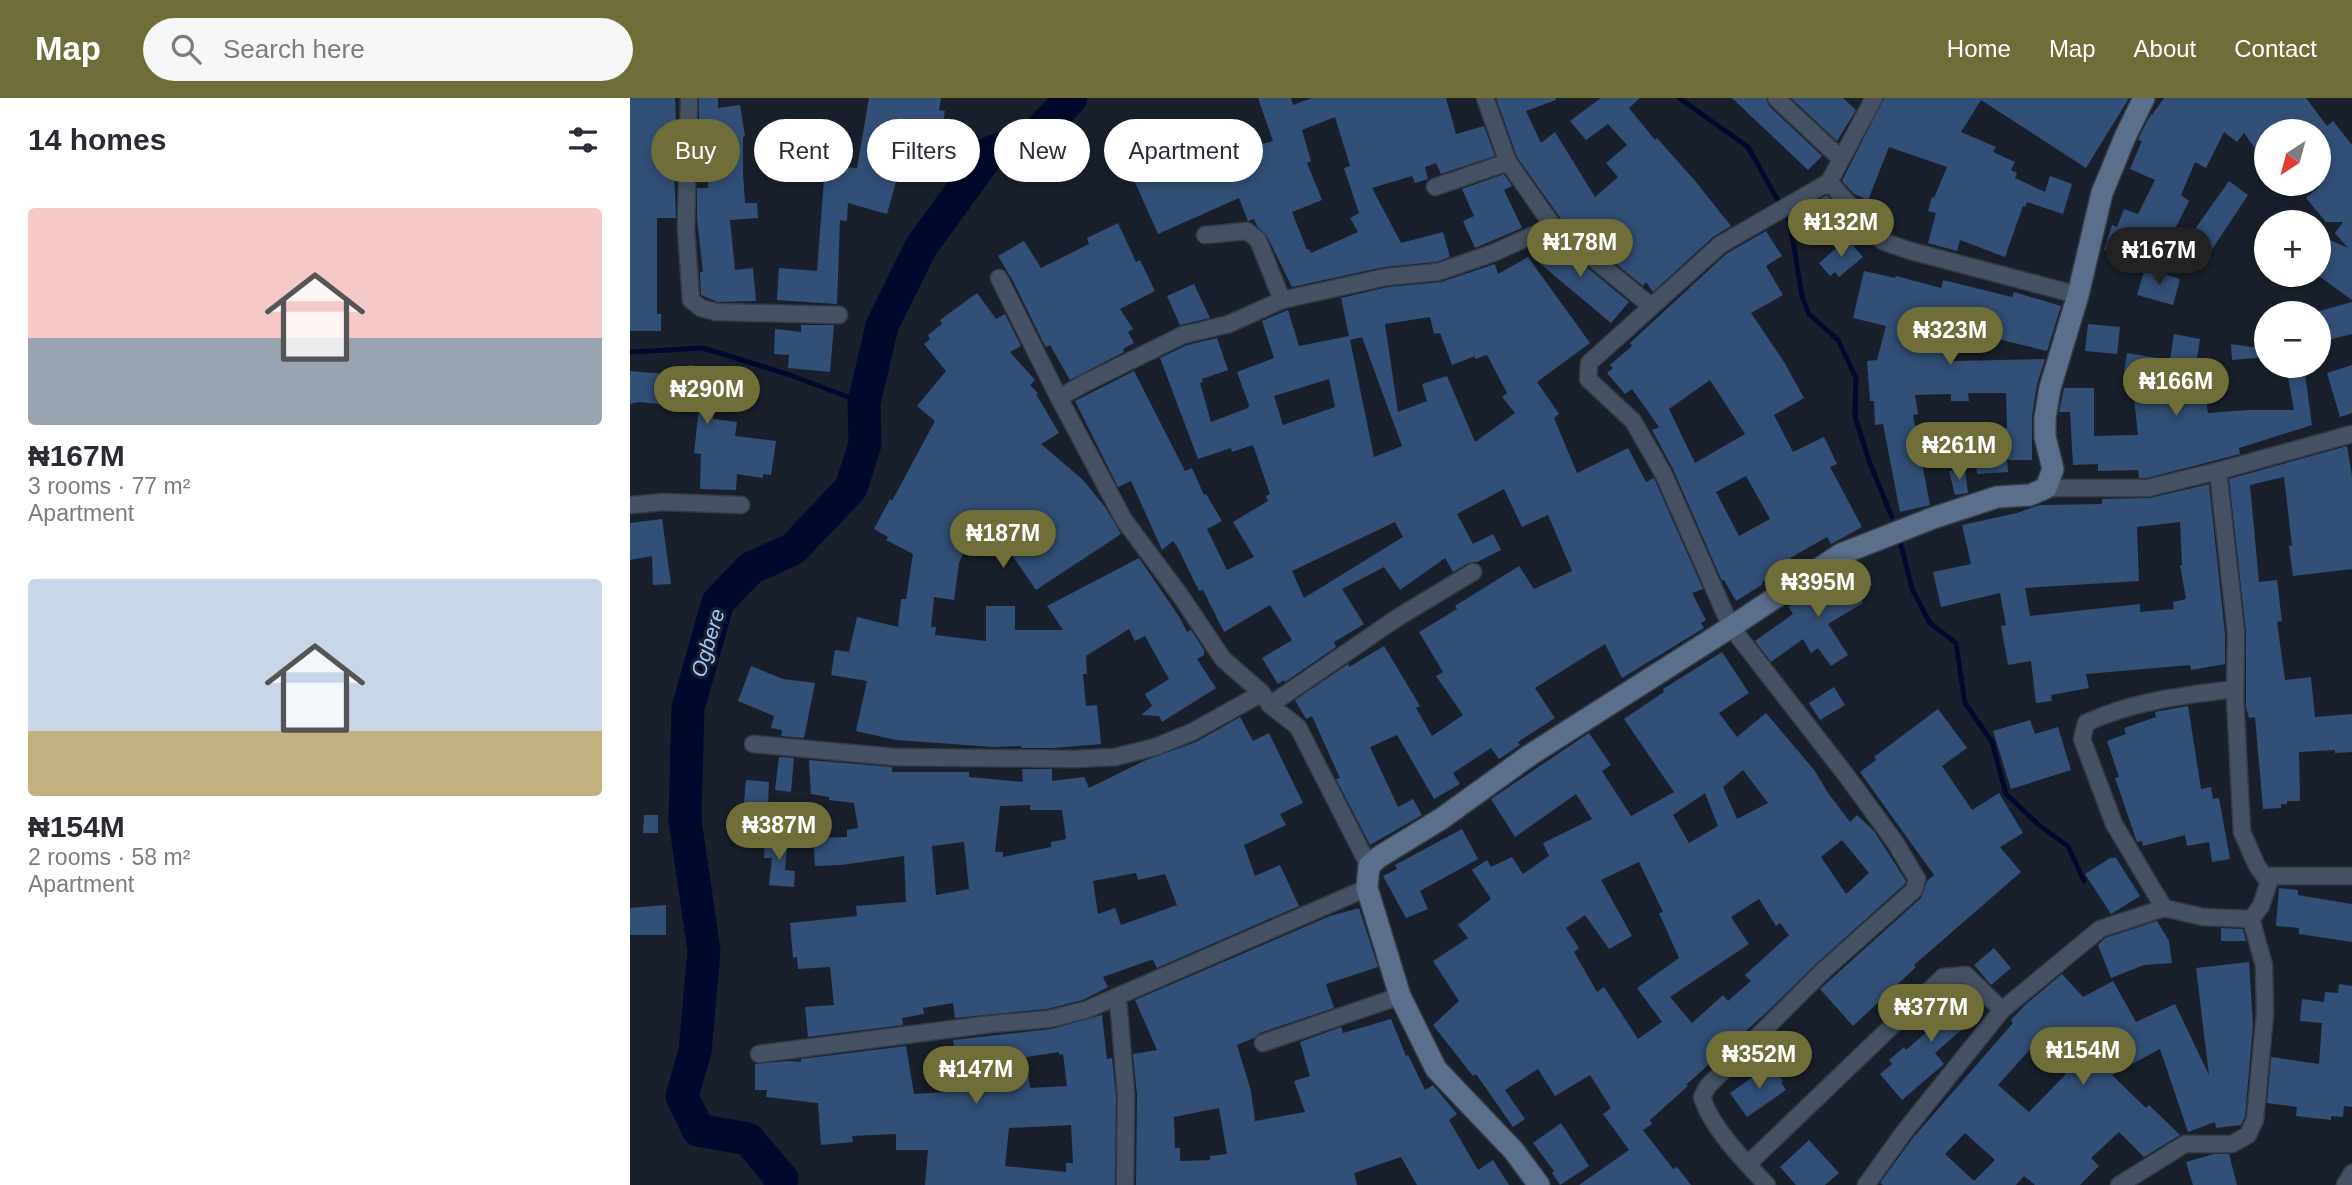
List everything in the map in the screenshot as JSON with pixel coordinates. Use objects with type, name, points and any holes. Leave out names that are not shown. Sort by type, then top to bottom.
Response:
[{"type":"street","points":[[689,98],[686,229],[691,299],[701,308],[716,312],[839,315]]},
{"type":"street","points":[[1485,98],[1508,162],[1553,226],[1651,306]]},
{"type":"street","points":[[1776,98],[1841,159]]},
{"type":"street","points":[[1767,1185],[1706,1111],[1702,1097],[1708,1086],[1824,970],[1914,890],[1917,879],[1895,842],[1846,775],[1731,627],[1657,463],[1633,421],[1588,379],[1589,363],[1720,245],[1829,182],[1874,98]]},
{"type":"street","points":[[2046,488],[2053,470],[2045,437],[2050,388],[2078,295],[2102,193],[2144,98]]},
{"type":"street","points":[[1435,187],[1508,162]]},
{"type":"street","points":[[1829,182],[1882,241],[2078,295]]},
{"type":"street","points":[[1059,398],[1183,335],[1229,324],[1282,300],[1386,278],[1438,272],[1493,253],[1553,226]]},
{"type":"street","points":[[1205,235],[1247,231],[1258,240],[1282,300]]},
{"type":"street","points":[[999,278],[1124,520],[1180,595],[1223,659],[1298,727],[1369,866],[1367,888],[1400,996],[1436,1069],[1514,1151],[1539,1185]]},
{"type":"street","points":[[1369,866],[1441,819],[1530,755],[1841,554],[1933,518],[1997,497],[2030,495],[2046,488],[2148,488],[2352,434]]},
{"type":"street","points":[[2218,471],[2236,632],[2235,689],[2242,832],[2257,866],[2269,882]]},
{"type":"street","points":[[630,505],[664,502],[741,505]]},
{"type":"street","points":[[753,744],[894,757],[1115,757],[1155,747],[1266,699],[1473,572]]},
{"type":"street","points":[[2164,908],[2114,824],[2082,739],[2086,723],[2108,712],[2180,696],[2235,689]]},
{"type":"street","points":[[2251,919],[2261,906],[2271,876],[2352,876]]},
{"type":"street","points":[[759,1054],[991,1024],[1049,1020],[1086,1010],[1367,888]]},
{"type":"street","points":[[1866,1185],[1904,1132],[2002,1010],[2101,929],[2164,908],[2203,917],[2251,919]]},
{"type":"street","points":[[2119,1185],[2185,1144],[2232,1144],[2248,1135],[2255,1120],[2265,1014],[2264,965],[2251,919]]},
{"type":"street","points":[[1748,1164],[1943,977],[1966,975],[2002,1010]]},
{"type":"street","points":[[1263,1043],[1400,996]]},
{"type":"street","points":[[1118,998],[1126,1095],[1125,1185]]},
{"type":"street","points":[[2345,1185],[2352,1173]]},
{"type":"building","points":[[630,98],[675,98],[676,119],[651,119],[651,182],[675,182],[676,218],[657,218],[657,314],[661,314],[661,331],[630,331]]},
{"type":"building","points":[[699,98],[718,98],[718,108],[740,105],[745,136],[745,203],[757,203],[758,218],[730,220],[735,270],[753,268],[756,301],[718,302],[701,295],[700,272],[703,272],[697,218],[697,188],[708,188],[708,182],[740,182],[740,119],[699,119]]},
{"type":"building","points":[[869,98],[941,98],[939,110],[945,111],[944,119],[867,119],[867,182],[896,182],[887,214],[848,203],[847,221],[840,220],[837,304],[777,300],[779,268],[817,271],[824,182],[853,182],[853,168],[857,168]]},
{"type":"building","points":[[1258,98],[1291,98],[1293,105],[1312,98],[1446,98],[1456,134],[1484,126],[1495,156],[1441,174],[1436,163],[1425,167],[1428,179],[1415,183],[1412,176],[1372,188],[1401,243],[1443,232],[1450,257],[1436,262],[1384,267],[1292,287],[1267,236],[1254,219],[1248,221],[1239,198],[1158,234],[1135,182],[1263,182],[1263,144],[1273,141]],"holes":[[[1335,117],[1350,166],[1344,168],[1359,213],[1350,218],[1358,232],[1311,253],[1307,250],[1292,212],[1322,200],[1307,163],[1311,161],[1302,130]]]},
{"type":"building","points":[[1496,98],[1556,98],[1526,111],[1541,143],[1555,132],[1595,197],[1618,177],[1606,163],[1627,145],[1608,124],[1586,140],[1570,121],[1601,98],[1640,98],[1629,108],[1655,140],[1657,138],[1696,182],[1731,226],[1713,237],[1653,292],[1646,282],[1643,286],[1561,219],[1517,157]]},
{"type":"building","points":[[1732,98],[1766,98],[1769,106],[1822,156],[1808,170]]},
{"type":"building","points":[[1791,98],[1843,98],[1856,110],[1837,141]]},
{"type":"building","points":[[1884,98],[2129,98],[2086,168],[1981,100],[1961,132],[1996,147],[1993,152],[2015,162],[2011,170],[2017,173],[2015,178],[2045,192],[2050,176],[2072,184],[2063,214],[2027,202],[2025,207],[2023,206],[2005,257],[1960,240],[1957,251],[1928,243],[1936,213],[1928,211],[1947,167],[1889,147],[1868,200],[1854,194],[1842,181]]},
{"type":"building","points":[[2164,98],[2306,98],[2322,119],[2254,119],[2254,147],[2244,133],[2237,142],[2224,132],[2206,168],[2195,162],[2181,195],[2189,201],[2170,239],[2157,230],[2145,264],[2104,250],[2112,225],[2117,227],[2124,209],[2138,214],[2155,180],[2130,169],[2142,141],[2138,140],[2140,135]]},
{"type":"building","points":[[2333,121],[2352,145],[2352,300],[2331,285],[2331,240],[2348,248],[2335,233],[2343,222],[2331,222],[2331,210],[2316,210],[2306,198],[2331,196]]},
{"type":"building","points":[[1504,174],[1512,186],[1504,190],[1522,228],[1475,248],[1463,221],[1474,216],[1462,189]]},
{"type":"building","points":[[2229,181],[2248,195],[2205,260],[2183,246]]},
{"type":"building","points":[[1827,195],[1856,228],[1838,244],[1806,207]]},
{"type":"building","points":[[1118,223],[1136,262],[1140,260],[1155,291],[1120,309],[1133,329],[1128,332],[1134,343],[1123,349],[1124,352],[1070,380],[1050,345],[1046,347],[998,256],[1024,241],[1041,268],[1089,244],[1087,238]]},
{"type":"building","points":[[1766,231],[1782,256],[1766,266],[1783,295],[1751,313],[1804,398],[1774,415],[1793,452],[1824,437],[1837,464],[1830,467],[1862,527],[1831,544],[1827,537],[1790,558],[1794,565],[1762,582],[1763,584],[1736,601],[1724,580],[1722,581],[1673,469],[1652,430],[1659,427],[1632,389],[1625,394],[1607,373],[1613,368],[1610,365],[1632,346],[1630,343],[1726,254]],"holes":[[[1710,380],[1745,434],[1695,463],[1669,409]],[[1746,476],[1770,519],[1739,536],[1716,492]]]},
{"type":"building","points":[[1551,238],[1629,302],[1611,323],[1531,256],[1535,254],[1532,249],[1536,245]]},
{"type":"building","points":[[1847,239],[1863,257],[1839,277],[1835,272],[1830,276],[1819,263]]},
{"type":"building","points":[[1528,257],[1590,343],[1537,382],[1559,414],[1554,418],[1577,473],[1628,448],[1646,482],[1654,478],[1703,589],[1692,593],[1706,620],[1701,623],[1704,628],[1622,678],[1605,644],[1535,688],[1555,718],[1518,742],[1520,745],[1499,759],[1491,748],[1453,773],[1460,784],[1434,799],[1397,735],[1370,747],[1398,807],[1413,799],[1422,815],[1370,845],[1336,779],[1340,778],[1312,716],[1306,719],[1295,700],[1348,664],[1349,667],[1384,646],[1420,706],[1416,708],[1432,736],[1463,715],[1436,676],[1443,672],[1419,632],[1519,566],[1534,589],[1572,571],[1548,515],[1522,527],[1504,489],[1457,514],[1473,544],[1493,534],[1501,550],[1453,572],[1445,558],[1400,590],[1384,567],[1342,589],[1364,624],[1334,642],[1336,647],[1278,684],[1262,658],[1292,640],[1270,605],[1224,632],[1203,590],[1199,591],[1177,546],[1173,541],[1162,550],[1131,481],[1118,487],[1075,401],[1134,371],[1185,471],[1192,468],[1204,495],[1206,494],[1222,521],[1207,529],[1227,570],[1254,557],[1233,522],[1268,501],[1266,496],[1270,494],[1253,445],[1232,452],[1231,448],[1198,459],[1160,358],[1187,345],[1217,338],[1228,370],[1202,379],[1203,382],[1200,383],[1211,422],[1248,408],[1237,372],[1274,358],[1262,321],[1288,310],[1299,346],[1349,336],[1341,298],[1388,287],[1441,282],[1495,264],[1498,274]],"holes":[[[1430,317],[1434,334],[1440,333],[1452,365],[1475,356],[1475,359],[1487,355],[1507,393],[1502,397],[1515,413],[1475,442],[1447,376],[1422,384],[1427,401],[1398,412],[1385,324]],[[1362,337],[1402,446],[1374,457],[1350,340]],[[1329,379],[1335,407],[1283,425],[1274,396]],[[1395,522],[1403,537],[1304,598],[1292,571]]]},
{"type":"building","points":[[2145,268],[2180,279],[2173,305],[2137,295]]},
{"type":"building","points":[[1864,271],[1941,288],[1943,280],[2012,297],[2014,292],[2061,306],[2047,351],[1960,330],[1952,361],[2045,359],[2037,384],[2032,416],[2032,460],[2007,460],[2008,472],[1977,474],[1973,430],[2007,428],[2006,393],[1968,393],[1969,401],[1951,401],[1951,394],[1915,395],[1918,414],[1913,415],[1930,505],[1900,512],[1883,424],[1875,425],[1874,401],[1870,401],[1867,361],[1877,360],[1886,326],[1853,318]]},
{"type":"building","points":[[1194,284],[1210,318],[1180,325],[1167,296]]},
{"type":"building","points":[[977,293],[996,319],[1005,314],[1021,346],[1010,352],[1035,380],[1030,385],[1038,393],[1036,394],[1059,433],[1041,444],[1083,480],[1105,507],[1121,534],[1036,590],[1012,555],[1005,564],[970,537],[959,563],[954,600],[934,597],[931,627],[936,627],[935,635],[986,641],[986,606],[1015,606],[1015,630],[1063,630],[1047,606],[1139,558],[1187,632],[1191,630],[1204,650],[1204,655],[1197,659],[1216,688],[1162,722],[1159,716],[1141,715],[1152,706],[1145,694],[1169,679],[1145,636],[1135,641],[1129,629],[1086,656],[1087,674],[1083,674],[1086,706],[1097,705],[1101,744],[1054,748],[993,747],[896,740],[856,731],[867,681],[831,675],[835,650],[849,652],[857,617],[898,627],[901,599],[906,599],[913,554],[886,540],[888,537],[874,529],[935,421],[917,406],[946,371],[924,344],[930,339],[928,335],[942,324],[940,320]]},
{"type":"building","points":[[2352,302],[2352,334],[2331,339],[2331,308]]},
{"type":"building","points":[[2088,324],[2120,327],[2117,354],[2085,351]]},
{"type":"building","points":[[801,325],[834,325],[830,372],[788,368],[789,355],[774,354],[775,329],[801,332]]},
{"type":"building","points":[[2174,334],[2200,339],[2192,391],[2205,390],[2208,413],[2294,410],[2288,378],[2306,378],[2312,425],[2239,448],[2240,454],[2147,478],[2139,478],[2138,470],[2098,471],[2098,464],[2073,465],[2070,412],[2059,412],[2064,388],[2094,388],[2094,436],[2138,435],[2132,380],[2123,379],[2127,353],[2170,360]]},
{"type":"building","points":[[2231,344],[2254,347],[2254,358],[2232,360]]},
{"type":"building","points":[[689,365],[719,370],[713,419],[737,422],[735,436],[776,441],[771,475],[763,474],[763,478],[737,474],[736,490],[700,489],[701,454],[694,453],[699,408],[639,402],[630,404],[630,371],[688,376]]},
{"type":"building","points":[[2352,365],[2352,413],[2340,417],[2328,378],[2331,378],[2331,372]]},
{"type":"building","points":[[2347,446],[2352,476],[2352,569],[2293,576],[2284,477],[2250,485],[2259,582],[2277,580],[2282,621],[2277,622],[2285,680],[2311,677],[2315,717],[2352,714],[2352,752],[2299,752],[2300,801],[2287,801],[2287,804],[2281,804],[2281,808],[2263,809],[2255,717],[2249,718],[2246,707],[2246,632],[2229,479]]},
{"type":"building","points":[[1965,470],[1968,493],[1955,495],[1949,471]]},
{"type":"building","points":[[2209,484],[2225,634],[2225,664],[2191,670],[2190,665],[2086,674],[2089,688],[2051,695],[2052,701],[2036,703],[2031,661],[2008,665],[2001,626],[2006,625],[2000,593],[1941,607],[1933,572],[1971,564],[1962,525],[2040,505],[2102,504],[2102,499],[2150,498]],"holes":[[[2180,522],[2186,599],[2173,602],[2174,609],[2140,612],[2140,604],[2030,616],[2025,588],[2139,581],[2137,527]]]},
{"type":"building","points":[[662,519],[671,584],[653,585],[652,556],[630,560],[630,523]]},
{"type":"building","points":[[1863,565],[1872,585],[1857,592],[1863,603],[1828,624],[1848,655],[1831,666],[1818,648],[1811,653],[1803,639],[1771,662],[1755,641],[1793,614],[1788,607]]},
{"type":"building","points":[[1722,652],[1749,693],[1719,713],[1737,737],[1766,713],[1815,771],[1850,822],[1857,815],[1874,831],[1906,881],[1650,1120],[1652,1124],[1643,1130],[1673,1169],[1677,1167],[1691,1185],[1579,1185],[1629,1150],[1603,1114],[1611,1108],[1590,1075],[1555,1096],[1538,1069],[1505,1090],[1525,1119],[1513,1127],[1476,1074],[1473,1076],[1433,1025],[1459,1001],[1433,961],[1468,938],[1458,925],[1491,899],[1472,870],[1487,860],[1491,867],[1512,857],[1523,874],[1549,856],[1543,843],[1592,819],[1576,794],[1515,837],[1491,799],[1589,733],[1611,765],[1602,771],[1631,816],[1674,792],[1624,719],[1664,692],[1663,689]],"holes":[[[1743,770],[1768,803],[1737,819],[1723,787]],[[1705,793],[1718,826],[1689,843],[1673,815]],[[1842,840],[1869,873],[1846,894],[1821,857]],[[1639,862],[1663,912],[1659,913],[1679,958],[1637,988],[1662,1022],[1638,1039],[1604,987],[1597,992],[1574,952],[1579,948],[1566,928],[1585,915],[1609,949],[1632,936],[1601,880]],[[1759,899],[1776,926],[1780,923],[1789,935],[1745,975],[1751,981],[1728,1001],[1723,995],[1692,1023],[1670,997],[1749,944],[1731,917]]]},
{"type":"building","points":[[751,666],[783,679],[815,683],[804,738],[781,736],[782,730],[771,728],[774,716],[738,701]]},
{"type":"building","points":[[1834,687],[1845,705],[1820,720],[1809,703]]},
{"type":"building","points":[[2188,706],[2201,789],[2211,787],[2213,799],[2219,798],[2230,859],[2212,862],[2209,842],[2187,846],[2185,835],[2143,846],[2142,841],[2137,842],[2115,778],[2119,777],[2107,741],[2126,734],[2124,728],[2156,717],[2155,712]]},
{"type":"building","points":[[1938,709],[1967,748],[1942,766],[1972,810],[1999,793],[2023,833],[2000,847],[2021,872],[1914,965],[1916,967],[1853,1026],[1820,989],[1921,898],[1927,881],[1934,875],[1860,772],[1876,760],[1874,757]]},
{"type":"building","points":[[1240,717],[1253,741],[1269,733],[1303,803],[1280,814],[1286,825],[1244,845],[1255,876],[1280,865],[1299,906],[1157,968],[1153,960],[1103,977],[1108,987],[1083,1000],[1047,1009],[955,1018],[953,1003],[923,1008],[924,1014],[902,1018],[903,1025],[808,1037],[805,1007],[834,1005],[830,967],[798,969],[797,957],[793,958],[790,923],[857,916],[856,906],[906,902],[904,856],[815,866],[813,838],[847,837],[847,830],[858,828],[854,803],[829,800],[829,797],[811,794],[809,760],[892,767],[892,772],[969,772],[969,777],[1023,782],[1022,769],[1052,769],[1052,781],[1084,777],[1089,788],[1146,760],[1196,742]],"holes":[[[1030,805],[1030,810],[1062,810],[1066,839],[1051,842],[1051,847],[1003,857],[1003,852],[995,852],[1000,806]],[[964,842],[969,889],[936,895],[932,846]],[[1136,873],[1138,880],[1165,874],[1177,905],[1121,925],[1115,908],[1098,914],[1093,881]]]},
{"type":"building","points":[[2030,720],[2035,734],[2058,727],[2071,770],[2011,789],[1993,731]]},
{"type":"building","points":[[779,757],[794,758],[791,792],[775,790]]},
{"type":"building","points":[[746,780],[769,782],[768,805],[744,803]]},
{"type":"building","points":[[644,815],[658,815],[658,833],[643,833]]},
{"type":"building","points":[[1462,829],[1478,859],[1420,891],[1428,909],[1406,918],[1383,876],[1397,869],[1395,865]]},
{"type":"building","points":[[765,837],[788,838],[785,870],[795,871],[794,887],[769,885],[772,858],[764,858]]},
{"type":"building","points":[[2110,858],[2116,858],[2140,896],[2111,914],[2085,874]]},
{"type":"building","points":[[2279,888],[2298,890],[2298,895],[2352,904],[2352,942],[2299,934],[2299,928],[2276,926]]},
{"type":"building","points":[[666,905],[666,935],[630,935],[630,908]]},
{"type":"building","points":[[1359,908],[1378,967],[1326,984],[1334,1008],[1260,1033],[1237,1045],[1251,1091],[1255,1121],[1305,1112],[1294,1081],[1310,1076],[1300,1042],[1341,1027],[1343,1033],[1391,1019],[1406,1056],[1408,1055],[1425,1090],[1433,1085],[1457,1114],[1449,1120],[1478,1170],[1493,1160],[1509,1185],[1417,1185],[1401,1157],[1354,1173],[1357,1185],[1136,1185],[1137,1095],[1133,1054],[1157,1050],[1135,1000],[1330,916]],"holes":[[[1219,1108],[1227,1154],[1210,1156],[1210,1160],[1180,1161],[1180,1148],[1175,1148],[1174,1117]]]},
{"type":"building","points":[[2157,921],[2169,941],[2172,963],[2144,965],[2111,978],[2098,945],[2105,938]]},
{"type":"building","points":[[2221,928],[2243,929],[2246,941],[2221,941]]},
{"type":"building","points":[[1994,948],[2011,968],[1991,985],[1974,965]]},
{"type":"building","points":[[2249,962],[2253,1025],[2245,1117],[2241,1125],[2216,1128],[2215,1122],[2188,1132],[2160,1049],[2112,1075],[2146,1108],[2149,1105],[2180,1135],[2144,1157],[2119,1132],[2091,1158],[2099,1166],[2080,1185],[2035,1185],[2024,1176],[2016,1185],[1880,1183],[1912,1139],[2013,1023],[2011,1020],[2062,974],[2083,997],[2113,981],[2136,1022],[2175,1004],[2209,1075],[2196,968]],"holes":[[[2032,1047],[2066,1074],[2029,1112],[1998,1085]],[[1965,1133],[1995,1160],[1974,1181],[1945,1154]]]},
{"type":"building","points":[[2339,984],[2352,986],[2352,1107],[2344,1106],[2343,1117],[2331,1116],[2331,1120],[2296,1116],[2297,1107],[2267,1103],[2271,1057],[2319,1064],[2322,1023],[2300,1021],[2302,999],[2324,1002],[2325,992],[2338,993]]},
{"type":"building","points":[[1962,986],[1984,1010],[1935,1053],[1944,1064],[1902,1100],[1880,1074],[1892,1064],[1889,1060],[1904,1047],[1906,1050],[1929,1030],[1926,1026],[1939,1016],[1935,1011]]},
{"type":"building","points":[[1102,1015],[1107,1059],[1112,1058],[1116,1095],[1115,1185],[925,1185],[928,1150],[896,1150],[896,1134],[852,1136],[853,1142],[821,1145],[818,1103],[766,1097],[767,1090],[755,1090],[755,1064],[801,1062],[801,1059],[906,1046],[914,1094],[960,1091],[953,1040],[1051,1029]],"holes":[[[1059,1052],[1059,1055],[1063,1054],[1067,1086],[1030,1088],[1026,1057]],[[1071,1125],[1073,1163],[1066,1163],[1066,1172],[1005,1166],[1009,1128]]]},
{"type":"building","points":[[1771,1064],[1786,1090],[1747,1117],[1730,1093]]},
{"type":"building","points":[[1561,1123],[1589,1166],[1560,1185],[1552,1173],[1554,1171],[1533,1143]]},
{"type":"building","points":[[1809,1140],[1839,1173],[1825,1185],[1796,1185],[1780,1167]]},
{"type":"building","points":[[2214,1154],[2229,1154],[2237,1185],[2193,1185],[2186,1162]]},
{"type":"waterway","name":"Ogbere","points":[[780,1185],[782,1179],[748,1139],[698,1130],[682,1096],[695,1051],[704,951],[685,820],[688,708],[718,602],[751,568],[793,549],[851,488],[865,444],[864,403],[882,326],[921,247],[989,153],[1035,136],[1071,98]]},
{"type":"waterway","points":[[1679,98],[1748,147],[1790,222],[1802,296],[1809,314],[1838,340],[1856,378],[1855,416],[1869,461],[1892,517]]},
{"type":"waterway","points":[[630,352],[703,348],[790,375],[864,403]]},
{"type":"waterway","points":[[1899,537],[1912,589],[1930,623],[1956,643],[1965,703],[1992,742],[2006,794],[2040,826],[2068,846],[2084,881]]}]
